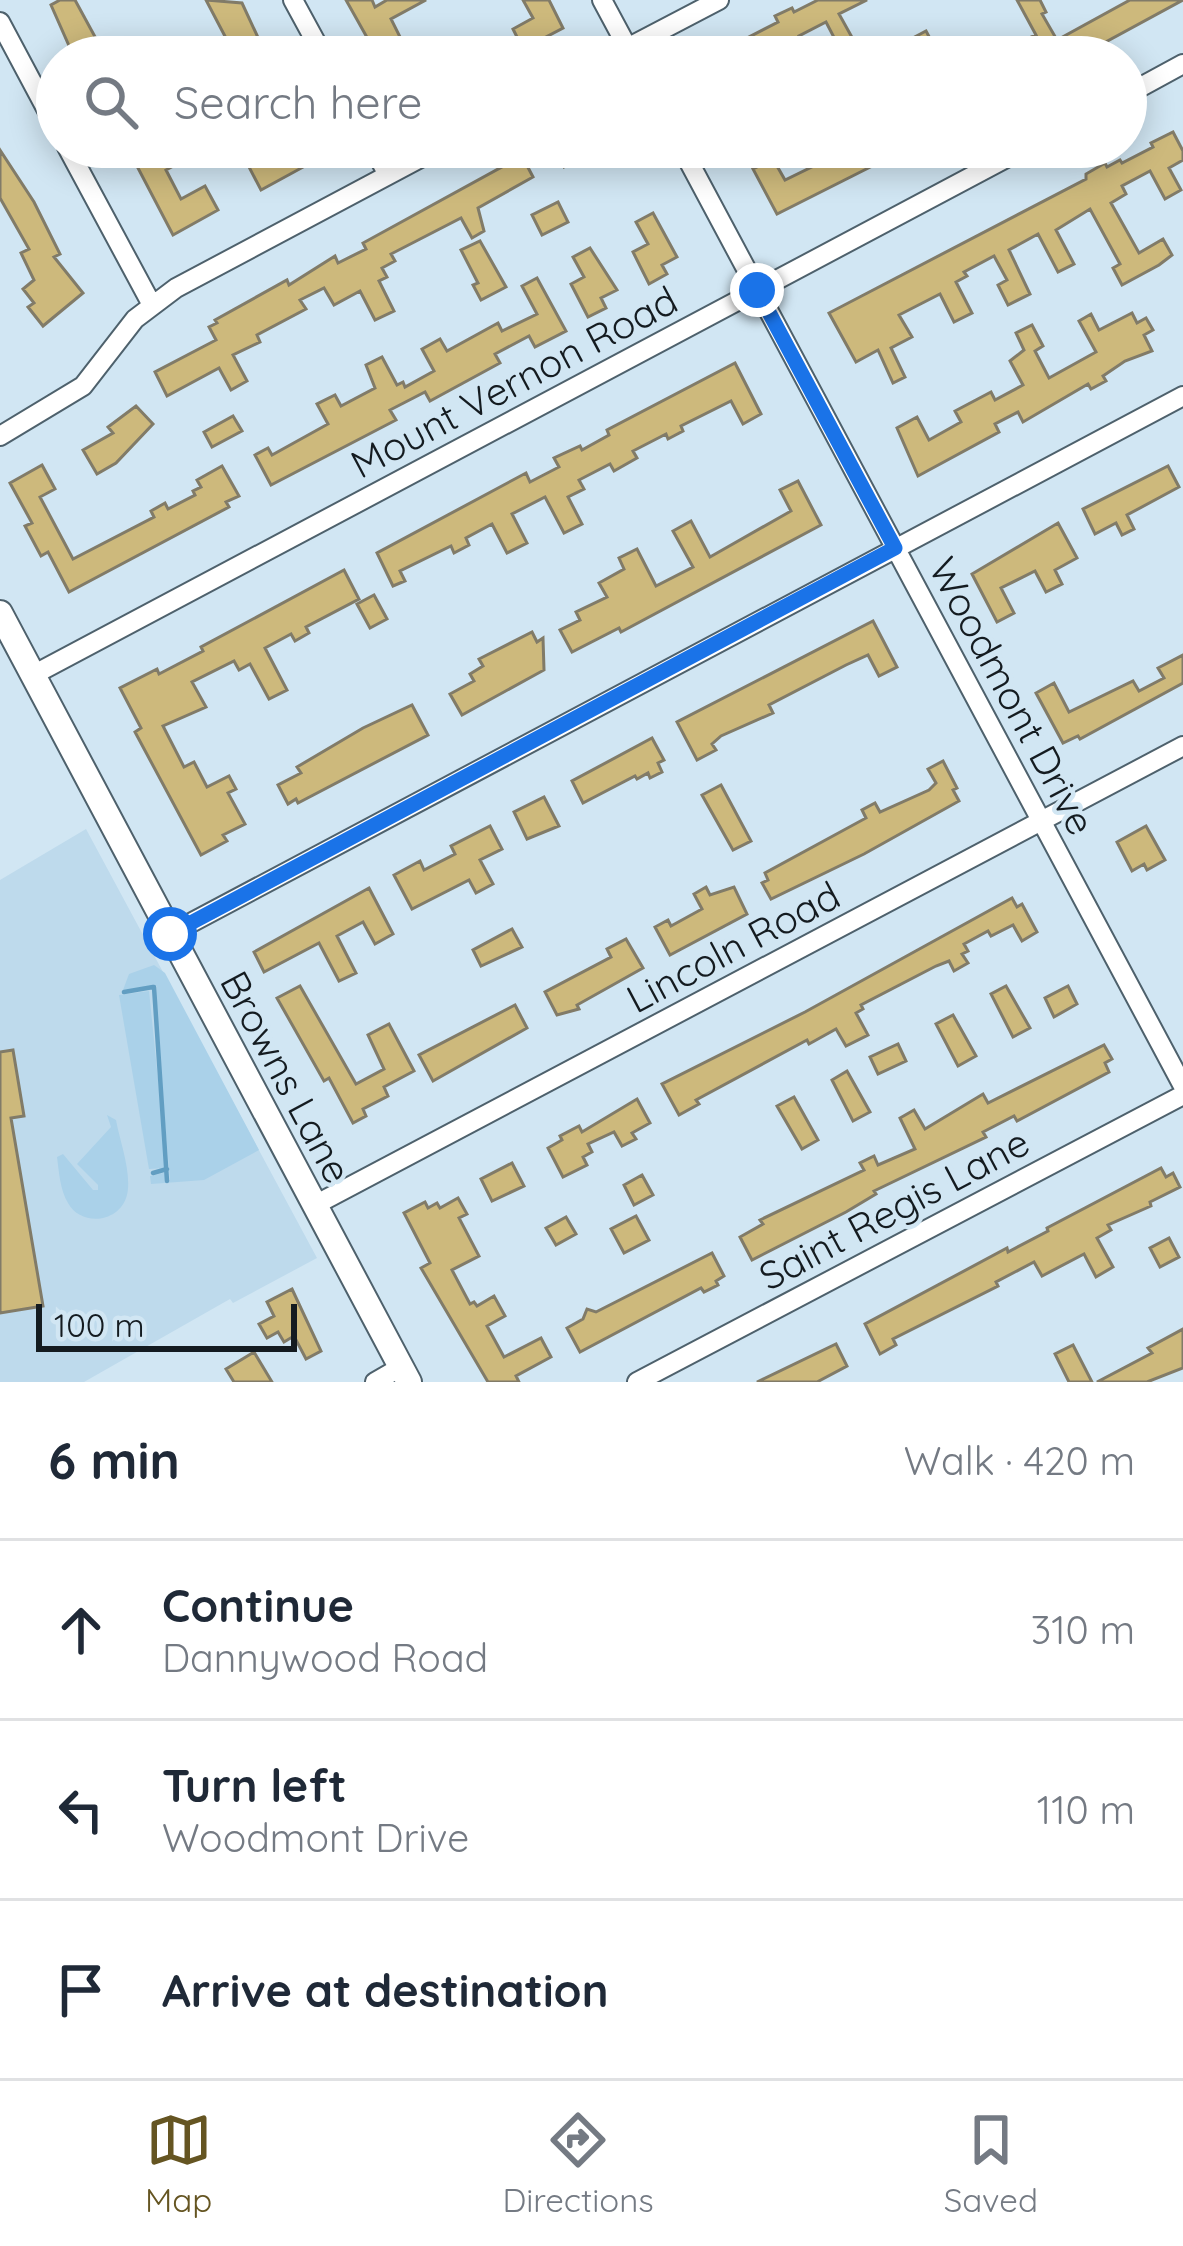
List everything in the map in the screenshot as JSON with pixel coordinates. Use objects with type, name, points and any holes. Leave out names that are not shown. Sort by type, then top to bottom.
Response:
[{"type":"street","points":[[293,0],[313,36]]},
{"type":"street","points":[[602,0],[616,36]]},
{"type":"street","points":[[655,36],[719,0]]},
{"type":"street","points":[[0,22],[36,90]]},
{"type":"street","points":[[1147,83],[1183,64]]},
{"type":"street","points":[[78,168],[152,305]]},
{"type":"street","points":[[384,168],[388,175]]},
{"type":"street","points":[[0,436],[83,386],[128,327],[176,288],[401,168]]},
{"type":"street","name":"Woodmont Drive","points":[[692,168],[1183,1085]]},
{"type":"street","name":"Mount Vernon Road","points":[[33,675],[987,168]]},
{"type":"street","points":[[170,934],[1183,397]]},
{"type":"street","name":"Browns Lane","points":[[0,613],[405,1374]]},
{"type":"street","name":"Lincoln Road","points":[[313,1205],[1183,746]]},
{"type":"street","name":"Saint Regis Lane","points":[[637,1382],[1183,1095]]},
{"type":"street","points":[[376,1382],[405,1374]]},
{"type":"shaded area","points":[[86,829],[317,1258],[233,1303],[230,1299],[84,1382],[0,1382],[0,880]]},
{"type":"shaded area","points":[[154,965],[165,973],[259,1150],[204,1180],[151,1184],[150,1176],[167,1172],[165,1181],[170,1180],[157,986],[123,990],[129,974]]},
{"type":"shaded area","points":[[149,991],[167,1168],[149,1169],[119,995]]},
{"type":"shaded area","points":[[107,1115],[116,1120],[127,1167],[127,1195],[117,1211],[91,1218],[68,1203],[57,1157],[63,1154],[98,1190],[77,1164],[111,1127]]},
{"type":"building","points":[[75,0],[95,36],[65,36],[51,5]]},
{"type":"building","points":[[206,0],[242,3],[257,36],[225,36]]},
{"type":"building","points":[[346,0],[372,0],[375,7],[387,0],[426,0],[391,19],[400,36],[366,36]]},
{"type":"building","points":[[523,0],[549,0],[563,28],[548,36],[516,36],[513,29],[533,18]]},
{"type":"building","points":[[818,0],[867,0],[839,14],[851,36],[833,36],[826,22],[799,36],[751,36],[778,22],[775,16],[792,8],[794,12]]},
{"type":"building","points":[[1017,0],[1040,0],[1055,36],[1036,35]]},
{"type":"building","points":[[1130,0],[1183,0],[1117,36],[1064,36]]},
{"type":"building","points":[[1173,132],[1183,160],[1169,168],[1181,190],[1165,199],[1150,171],[1122,186],[1126,194],[1111,203],[1139,253],[1163,239],[1172,255],[1159,265],[1122,285],[1113,268],[1120,264],[1090,209],[1056,230],[1074,264],[1058,272],[1038,234],[1009,250],[1030,294],[1008,305],[998,285],[1007,280],[994,256],[964,272],[967,276],[956,282],[972,313],[954,322],[940,294],[899,315],[912,337],[891,348],[905,377],[893,383],[878,350],[856,362],[829,313],[1086,179],[1096,168],[1147,168],[1151,143]]},
{"type":"building","points":[[0,150],[34,202],[60,254],[54,257],[83,293],[43,326],[28,307],[34,303],[23,289],[34,280],[21,253],[29,249],[0,198]]},
{"type":"building","points":[[138,168],[170,168],[166,170],[181,199],[205,186],[218,210],[173,235]]},
{"type":"building","points":[[250,168],[301,168],[261,190]]},
{"type":"building","points":[[500,168],[528,168],[533,177],[478,208],[484,231],[472,238],[461,218],[391,254],[395,261],[382,268],[387,277],[379,281],[394,311],[375,320],[360,291],[334,305],[324,288],[300,300],[306,309],[257,335],[260,342],[233,355],[247,381],[231,390],[219,368],[167,396],[155,372],[216,340],[209,327],[215,320],[287,280],[289,285],[335,256],[338,263],[366,249],[363,243]]},
{"type":"building","points":[[778,168],[785,180],[810,168],[868,168],[777,214],[753,169]]},
{"type":"building","points":[[558,202],[568,222],[542,235],[532,215]]},
{"type":"building","points":[[653,213],[677,257],[662,265],[667,274],[649,284],[633,252],[648,244],[636,222]]},
{"type":"building","points":[[480,241],[506,287],[481,300],[461,250]]},
{"type":"building","points":[[590,248],[617,290],[601,298],[606,308],[588,317],[571,284],[584,277],[573,257]]},
{"type":"building","points":[[537,278],[566,331],[535,347],[529,336],[495,354],[500,363],[430,401],[425,392],[390,410],[396,420],[271,485],[255,455],[268,448],[272,455],[328,424],[317,404],[335,395],[341,406],[375,388],[366,365],[382,357],[397,385],[403,382],[405,387],[434,371],[422,349],[440,339],[447,351],[498,323],[502,331],[537,314],[522,286]]},
{"type":"building","points":[[1132,313],[1137,323],[1146,318],[1153,330],[1144,335],[1152,351],[1125,361],[1103,376],[1106,381],[1091,389],[1088,384],[1023,422],[1018,412],[995,424],[999,432],[918,476],[897,428],[917,417],[929,440],[961,422],[955,411],[991,392],[995,400],[1023,385],[1010,361],[1024,350],[1016,333],[1032,325],[1043,346],[1035,351],[1049,378],[1096,352],[1079,321],[1091,314],[1099,330]]},
{"type":"building","points":[[735,363],[761,414],[743,424],[731,401],[681,426],[683,431],[668,439],[666,434],[633,451],[637,458],[614,471],[610,464],[579,480],[584,489],[568,497],[582,524],[564,533],[545,497],[512,514],[527,543],[507,553],[492,524],[466,538],[469,545],[454,553],[451,546],[400,571],[405,581],[393,586],[377,553],[526,473],[530,482],[559,467],[554,458],[580,446],[582,450],[609,435],[607,430]]},
{"type":"building","points":[[136,406],[153,424],[116,463],[97,474],[83,450],[113,433],[108,427]]},
{"type":"building","points":[[233,416],[242,431],[212,447],[204,432]]},
{"type":"building","points":[[42,465],[55,489],[40,497],[73,559],[154,517],[151,511],[165,503],[168,509],[195,495],[193,491],[201,487],[197,480],[222,466],[239,496],[226,502],[229,507],[69,592],[48,552],[41,556],[25,526],[32,523],[10,483]]},
{"type":"building","points":[[1168,466],[1179,487],[1127,515],[1134,529],[1122,535],[1116,523],[1095,534],[1083,509]]},
{"type":"building","points":[[798,481],[821,525],[621,632],[619,628],[572,652],[560,630],[580,620],[576,612],[607,597],[599,583],[624,569],[619,558],[637,549],[656,586],[693,567],[673,531],[691,521],[710,557],[791,511],[780,490]]},
{"type":"building","points":[[1058,523],[1077,558],[1055,570],[1062,584],[1046,592],[1035,571],[1001,588],[1014,613],[997,622],[972,574]]},
{"type":"building","points":[[344,570],[359,599],[306,627],[309,633],[295,641],[291,634],[265,648],[287,690],[269,699],[250,664],[239,670],[234,661],[192,682],[206,707],[163,726],[184,767],[194,762],[207,787],[229,776],[236,789],[228,793],[245,824],[223,835],[227,841],[201,855],[135,732],[141,728],[120,688],[203,651],[201,647]]},
{"type":"building","points":[[374,595],[387,619],[370,628],[357,604]]},
{"type":"building","points":[[873,621],[897,667],[879,676],[868,655],[846,665],[769,705],[773,713],[721,736],[712,744],[716,750],[697,760],[677,722]]},
{"type":"building","points":[[532,632],[537,642],[543,638],[544,670],[462,715],[450,694],[474,681],[470,674],[483,666],[479,659]]},
{"type":"building","points":[[1183,655],[1183,683],[1080,739],[1063,743],[1036,693],[1054,683],[1069,712],[1133,681],[1139,691],[1164,678],[1158,668]]},
{"type":"building","points":[[412,705],[428,735],[288,804],[278,785],[301,773],[297,767]]},
{"type":"building","points":[[652,738],[664,760],[658,763],[662,772],[650,778],[648,773],[635,776],[583,803],[572,781]]},
{"type":"building","points":[[943,761],[959,801],[771,899],[762,883],[768,880],[765,873],[866,818],[862,810],[875,803],[880,812],[929,790],[936,783],[928,769]]},
{"type":"building","points":[[721,785],[751,841],[733,850],[702,795]]},
{"type":"building","points":[[544,797],[559,826],[527,839],[514,812]]},
{"type":"building","points":[[490,826],[502,849],[480,860],[493,884],[476,893],[469,880],[412,909],[394,875],[420,861],[424,870],[455,854],[451,846]]},
{"type":"building","points":[[1146,826],[1165,860],[1147,870],[1144,864],[1132,871],[1117,842]]},
{"type":"building","points":[[706,887],[710,895],[734,887],[747,914],[670,955],[655,927],[668,920],[671,926],[702,909],[694,894]]},
{"type":"building","points":[[369,888],[393,934],[375,944],[363,922],[337,936],[356,973],[339,981],[319,943],[264,972],[254,952]]},
{"type":"building","points":[[1012,898],[1017,907],[1022,904],[1037,932],[1022,941],[1013,925],[991,936],[988,931],[964,944],[968,951],[962,954],[968,963],[954,971],[949,961],[936,966],[861,1005],[863,1009],[856,1013],[868,1035],[846,1046],[836,1029],[809,1044],[807,1040],[696,1100],[699,1104],[679,1115],[662,1084]]},
{"type":"building","points":[[512,929],[522,947],[481,966],[473,950]]},
{"type":"building","points":[[626,939],[643,968],[577,1005],[579,1009],[557,1015],[545,992],[611,957],[607,949]]},
{"type":"building","points":[[300,986],[356,1084],[384,1069],[368,1035],[389,1024],[414,1071],[384,1087],[388,1096],[363,1109],[366,1116],[353,1123],[277,998]]},
{"type":"building","points":[[1006,986],[1030,1028],[1013,1037],[991,994]]},
{"type":"building","points":[[1068,986],[1077,1004],[1054,1017],[1045,998]]},
{"type":"building","points":[[515,1005],[527,1028],[433,1081],[419,1055]]},
{"type":"building","points":[[953,1015],[976,1056],[958,1066],[936,1024]]},
{"type":"building","points":[[898,1044],[906,1061],[878,1074],[870,1057]]},
{"type":"building","points":[[1104,1045],[1112,1059],[1105,1063],[1109,1072],[1017,1121],[1014,1116],[983,1132],[986,1137],[874,1191],[876,1194],[846,1212],[752,1260],[740,1237],[763,1224],[760,1220],[864,1170],[860,1163],[874,1156],[878,1165],[915,1149],[900,1118],[914,1110],[925,1129],[983,1094],[988,1103]]},
{"type":"building","points":[[13,1050],[24,1116],[11,1118],[43,1306],[0,1313],[0,1052]]},
{"type":"building","points":[[847,1071],[870,1112],[853,1121],[832,1080]]},
{"type":"building","points":[[794,1097],[818,1140],[802,1149],[777,1106]]},
{"type":"building","points":[[637,1099],[650,1123],[632,1133],[636,1139],[622,1146],[614,1132],[588,1144],[592,1152],[583,1157],[587,1165],[563,1177],[548,1148],[562,1140],[560,1136],[579,1126],[582,1132]]},
{"type":"building","points":[[512,1163],[524,1186],[492,1201],[481,1179]]},
{"type":"building","points":[[1161,1168],[1166,1177],[1173,1173],[1180,1187],[1108,1225],[1111,1230],[1097,1238],[1113,1267],[1096,1277],[1084,1254],[1042,1276],[1034,1262],[996,1282],[998,1286],[893,1339],[896,1345],[880,1354],[865,1324]]},
{"type":"building","points":[[642,1175],[653,1195],[634,1205],[624,1185]]},
{"type":"building","points":[[458,1198],[467,1214],[459,1218],[479,1256],[452,1270],[470,1304],[477,1306],[494,1296],[505,1316],[487,1326],[504,1357],[541,1338],[551,1357],[516,1376],[519,1382],[488,1382],[421,1268],[430,1263],[404,1213],[425,1202],[428,1208],[437,1203],[440,1208]]},
{"type":"building","points":[[636,1216],[649,1240],[624,1253],[611,1229]]},
{"type":"building","points":[[566,1217],[576,1234],[556,1245],[546,1228]]},
{"type":"building","points":[[1169,1238],[1179,1257],[1160,1267],[1150,1248]]},
{"type":"building","points":[[712,1253],[724,1276],[716,1281],[718,1285],[704,1292],[701,1288],[580,1352],[567,1328],[583,1319],[587,1309],[596,1312]]},
{"type":"building","points":[[292,1289],[321,1351],[306,1359],[294,1336],[284,1342],[278,1332],[267,1338],[259,1324],[274,1316],[267,1302]]},
{"type":"building","points":[[1183,1329],[1183,1368],[1147,1382],[1097,1382],[1152,1353],[1148,1348]]},
{"type":"building","points":[[836,1344],[847,1366],[817,1382],[757,1382]]},
{"type":"building","points":[[1073,1345],[1092,1382],[1069,1382],[1055,1354]]},
{"type":"building","points":[[254,1352],[272,1382],[234,1382],[226,1369]]},
{"type":"waterway","points":[[124,992],[153,987]]},
{"type":"waterway","points":[[154,987],[167,1181]]},
{"type":"waterway","points":[[153,1173],[167,1169]]},
{"type":"route","points":[[170,934],[895,548],[757,290]]}]
